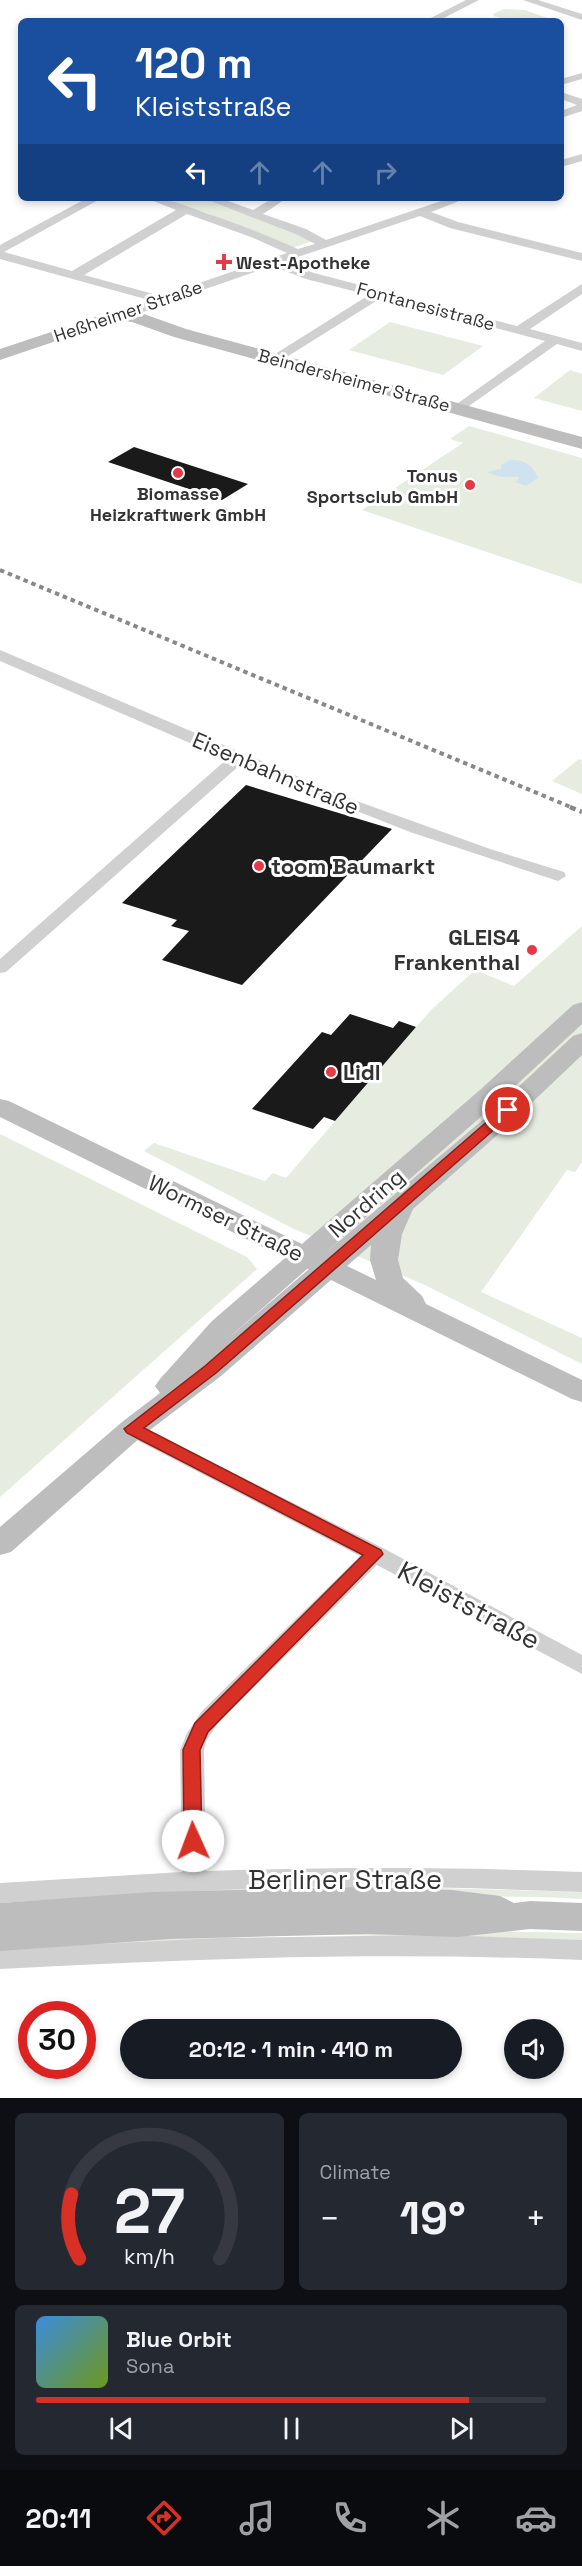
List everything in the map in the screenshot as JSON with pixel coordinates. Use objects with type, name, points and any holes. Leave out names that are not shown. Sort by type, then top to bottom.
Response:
[{"type":"main road","name":"Heßheimer Straße","points":[[0,355],[117,315],[127,315]]},
{"type":"main road","name":"Beindersheimer Straße","points":[[127,315],[161,327],[582,443]]},
{"type":"main road","name":"Nordring","points":[[0,1544],[132,1429],[210,1370],[316,1262],[582,1010]]},
{"type":"main road","name":"Nordring","points":[[316,1262],[402,1203],[494,1124],[582,1041]]},
{"type":"main road","name":"Wormser Straße","points":[[0,1107],[582,1392]]},
{"type":"main road","points":[[402,1203],[386,1237],[384,1261],[389,1279],[422,1314]]},
{"type":"main road","name":"Berliner Straße","points":[[0,1917],[169,1905],[374,1901],[459,1903],[530,1915],[582,1917]]},
{"type":"main road","name":"Berliner Straße","points":[[0,1937],[170,1925],[367,1920],[458,1923],[530,1915]]},
{"type":"street","points":[[436,18],[474,0]]},
{"type":"street","points":[[528,0],[582,17]]},
{"type":"street","points":[[564,81],[582,75]]},
{"type":"street","points":[[564,96],[582,105]]},
{"type":"street","points":[[564,113],[582,105]]},
{"type":"street","points":[[0,253],[91,201]]},
{"type":"street","points":[[162,201],[255,234],[296,254]]},
{"type":"street","points":[[217,201],[302,232],[325,244]]},
{"type":"street","points":[[254,214],[276,201]]},
{"type":"street","name":"Heßheimer Straße","points":[[127,315],[161,300],[452,201]]},
{"type":"street","points":[[74,275],[187,209]]},
{"type":"street","points":[[420,212],[454,225],[582,257]]},
{"type":"street","points":[[0,253],[161,300]]},
{"type":"street","name":"Fontanesistraße","points":[[271,262],[310,276],[582,347]]},
{"type":"street","points":[[519,331],[582,288]]},
{"type":"street","points":[[277,359],[379,294]]},
{"type":"street","points":[[459,409],[555,340]]},
{"type":"street","name":"Eisenbahnstraße","points":[[0,655],[409,828],[492,857],[558,876]]},
{"type":"street","points":[[0,968],[239,757]]},
{"type":"street","name":"Kleiststraße","points":[[132,1429],[375,1554],[582,1665]]},
{"type":"street","points":[[195,1881],[191,1761],[195,1739],[210,1717],[375,1554]]},
{"type":"street","name":"Berliner Straße","points":[[0,1893],[195,1881],[335,1877],[480,1878],[582,1882]]},
{"type":"street","points":[[0,1959],[114,1952],[325,1945],[447,1945],[582,1950]]},
{"type":"shaded area","points":[[504,9],[525,10],[547,18],[500,18],[493,14]]},
{"type":"shaded area","points":[[166,201],[212,201],[315,240],[289,249],[189,208]]},
{"type":"shaded area","points":[[390,322],[483,346],[443,375],[349,350]]},
{"type":"shaded area","points":[[570,370],[582,374],[582,411],[534,398]]},
{"type":"shaded area","points":[[469,426],[582,458],[582,584],[362,510],[463,443],[450,439]]},
{"type":"shaded area","points":[[579,759],[582,760],[582,794],[552,781]]},
{"type":"shaded area","points":[[582,926],[582,1162],[575,1172],[567,1170],[481,1292],[582,1338],[582,1364],[425,1285],[292,1228],[144,1151],[154,1143],[265,1181],[273,1173],[286,1178],[431,1010],[475,970],[514,986]]},
{"type":"shaded area","points":[[0,1134],[247,1257],[257,1269],[0,1497]]},
{"type":"shaded area","points":[[326,1885],[582,1892],[582,1899],[134,1893]]},
{"type":"shaded area","points":[[301,1927],[582,1933],[582,1941],[301,1934],[0,1950]]},
{"type":"water","points":[[510,460],[527,464],[538,478],[526,486],[515,482],[519,479],[518,477],[501,477],[486,472],[501,469],[501,465]]},
{"type":"building","name":"Biomasse Heizkraftwerk GmbH","points":[[134,447],[248,484],[222,500],[108,462]]},
{"type":"building","name":"toom Baumarkt","points":[[246,785],[392,829],[242,985],[162,960],[189,931],[171,926],[177,920],[122,903]]},
{"type":"building","name":"Lidl","points":[[350,1014],[393,1028],[399,1021],[416,1027],[335,1121],[324,1117],[313,1129],[252,1109],[322,1032],[331,1035]]},
{"type":"railway","points":[[0,570],[573,808]]},
{"type":"railway","points":[[570,807],[582,812]]},
{"type":"place","name":"West-Apotheke","points":[[224,262]]},
{"type":"place","name":"Biomasse Heizkraftwerk GmbH","points":[[178,473]]},
{"type":"place","name":"Tonus Sportsclub GmbH","points":[[470,485]]},
{"type":"place","name":"toom Baumarkt","points":[[259,866]]},
{"type":"place","name":"GLEIS4 Frankenthal","points":[[532,950]]},
{"type":"place","name":"Lidl","points":[[331,1072]]},
{"type":"route","points":[[193,1841],[191,1761],[195,1739],[201,1728],[375,1554],[132,1429],[210,1370],[508,1110]]}]
